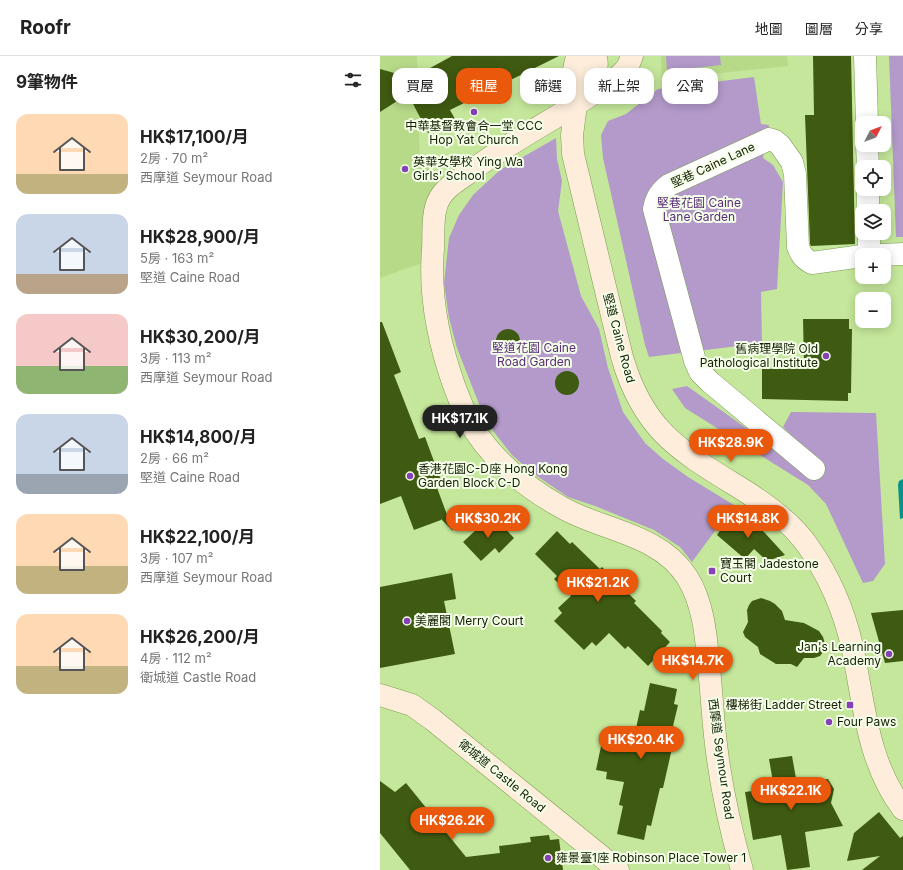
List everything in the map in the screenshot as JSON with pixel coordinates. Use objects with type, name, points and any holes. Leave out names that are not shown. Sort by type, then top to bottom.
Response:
[{"type":"street","points":[[576,105],[573,74],[577,56]]},
{"type":"street","points":[[576,105],[595,74],[595,56]]},
{"type":"street","name":"西摩道 Seymour Road","points":[[632,56],[629,65],[619,76],[576,105],[479,165],[444,191],[436,206],[433,224],[432,282],[438,329],[449,370],[466,415],[483,442],[509,471],[526,485],[561,508],[575,515],[632,535],[654,546],[678,564],[691,583],[699,603],[703,619],[723,793],[731,833],[742,870]]},
{"type":"street","points":[[865,56],[867,116]]},
{"type":"street","name":"堅道 Caine Road","points":[[576,105],[572,135],[573,154],[622,357],[634,392],[654,424],[675,445],[694,460],[773,510],[798,533],[809,547],[828,580],[842,612],[851,645],[873,752],[887,785],[903,809]]},
{"type":"street","name":"堅巷 Caine Lane","points":[[814,469],[700,372],[695,361],[654,209],[656,199],[661,191],[668,185],[769,139],[774,140],[792,162],[795,174],[798,247],[800,254],[812,263],[855,257]]},
{"type":"street","points":[[891,255],[903,254]]},
{"type":"street","name":"衛城道 Castle Road","points":[[380,695],[412,705],[433,720],[618,870]]},
{"type":"shaded area","name":"英華女學校 Ying Wa Girls' School","points":[[380,56],[417,56],[417,68],[392,68],[392,104],[418,104],[420,165],[439,172],[432,194],[422,263],[380,278]]},
{"type":"shaded area","points":[[661,56],[787,56],[788,66],[718,73],[718,68],[662,68],[662,79]]},
{"type":"green space","points":[[666,56],[720,56],[721,65],[694,68],[667,68]]},
{"type":"green space","points":[[889,56],[903,56],[903,237],[896,237]]},
{"type":"green space","name":"堅巷花園 Caine Lane Garden","points":[[754,77],[761,124],[769,125],[763,158],[773,165],[783,182],[777,289],[761,292],[762,343],[649,357],[603,158],[601,135],[608,121],[626,114],[639,104],[654,104],[654,92],[658,89],[662,88],[662,104],[718,104],[718,82]]},
{"type":"green space","name":"堅道花園 Caine Road Garden","points":[[556,138],[557,159],[562,181],[558,211],[581,296],[599,329],[608,368],[623,412],[645,443],[663,459],[688,477],[734,505],[692,562],[680,547],[654,530],[595,506],[568,497],[531,472],[512,455],[494,432],[479,404],[457,348],[449,318],[444,283],[449,238],[459,215],[473,195],[500,170]]},
{"type":"green space","points":[[687,386],[763,440],[822,467],[783,427],[791,412],[876,413],[885,564],[873,581],[863,583],[826,504],[808,485],[685,408],[672,389]]},
{"type":"water","points":[[903,479],[903,518],[900,519],[898,485],[899,481]]},
{"type":"building","points":[[452,56],[559,56],[535,68],[520,68],[520,75],[512,79],[512,68],[456,68],[456,104],[462,104],[450,110],[455,119],[428,133],[413,104],[448,104],[448,68],[430,68]]},
{"type":"building","points":[[813,56],[851,56],[855,244],[811,246],[810,244],[805,115],[814,115]]},
{"type":"building","points":[[380,69],[392,72],[392,104],[380,112]]},
{"type":"building","name":"舊病理學院 Old Pathological Institute","points":[[803,319],[849,319],[849,329],[852,329],[851,393],[848,393],[848,401],[762,399],[762,369],[813,368],[804,363]]},
{"type":"building","name":"香港花園C-D座 Hong Kong Garden Block C-D","points":[[380,322],[382,322],[401,372],[394,375],[419,439],[425,437],[442,483],[436,485],[453,531],[441,519],[414,530],[401,496],[380,504]]},
{"type":"building","points":[[508,329],[517,332],[520,341],[517,350],[508,353],[499,350],[496,341],[499,332]]},
{"type":"building","points":[[567,371],[572,372],[578,378],[578,388],[572,394],[567,395],[562,394],[556,388],[555,383],[556,378],[562,372]]},
{"type":"building","points":[[733,511],[764,532],[785,555],[767,561],[754,549],[745,559],[717,535]]},
{"type":"building","points":[[492,515],[514,538],[499,553],[495,548],[481,561],[463,542]]},
{"type":"building","points":[[557,531],[570,544],[572,542],[600,569],[602,567],[636,601],[634,603],[662,631],[661,633],[670,642],[648,666],[628,646],[625,649],[609,633],[596,646],[592,642],[584,650],[554,621],[562,613],[558,608],[571,596],[554,579],[557,576],[535,554]]},
{"type":"building","name":"美麗閣 Merry Court","points":[[452,573],[456,599],[444,601],[455,654],[380,668],[380,587]]},
{"type":"building","points":[[761,598],[775,604],[782,611],[785,620],[804,623],[819,631],[825,644],[823,652],[820,656],[814,658],[804,658],[797,667],[791,664],[776,664],[760,654],[758,647],[745,637],[743,632],[748,622],[747,610],[749,605],[752,601]]},
{"type":"building","points":[[903,610],[903,661],[885,663],[871,613]]},
{"type":"building","points":[[650,683],[677,689],[674,704],[678,705],[669,743],[673,744],[663,788],[660,788],[651,826],[647,825],[644,840],[617,834],[623,806],[619,805],[624,782],[606,779],[607,772],[596,770],[604,732],[616,735],[617,728],[635,733],[640,710],[644,711]]},
{"type":"building","points":[[792,756],[797,784],[828,779],[834,789],[831,803],[843,826],[805,832],[810,867],[787,870],[781,835],[753,840],[745,792],[774,788],[769,759]]},
{"type":"building","points":[[380,781],[395,792],[406,783],[466,857],[500,853],[499,846],[531,842],[530,837],[549,835],[550,840],[559,839],[563,870],[410,870],[380,833]]},
{"type":"building","points":[[879,812],[900,838],[903,836],[903,870],[862,870],[880,856],[847,861],[854,833]]},
{"type":"place","name":"中華基督教會合一堂 CCC Hop Yat Church","points":[[474,112]]},
{"type":"place","name":"英華女學校 Ying Wa Girls' School","points":[[405,169]]},
{"type":"place","name":"舊病理學院 Old Pathological Institute","points":[[826,356]]},
{"type":"place","name":"香港花園C-D座 Hong Kong Garden Block C-D","points":[[410,476]]},
{"type":"place","name":"寶玉閣 Jadestone Court","points":[[712,571]]},
{"type":"place","name":"美麗閣 Merry Court","points":[[407,621]]},
{"type":"place","name":"Jan's Learning Academy","points":[[889,654]]},
{"type":"place","name":"樓梯街 Ladder Street","points":[[850,705]]},
{"type":"place","name":"Four Paws","points":[[829,722]]},
{"type":"place","name":"雍景臺1座 Robinson Place Tower 1","points":[[548,858]]}]
